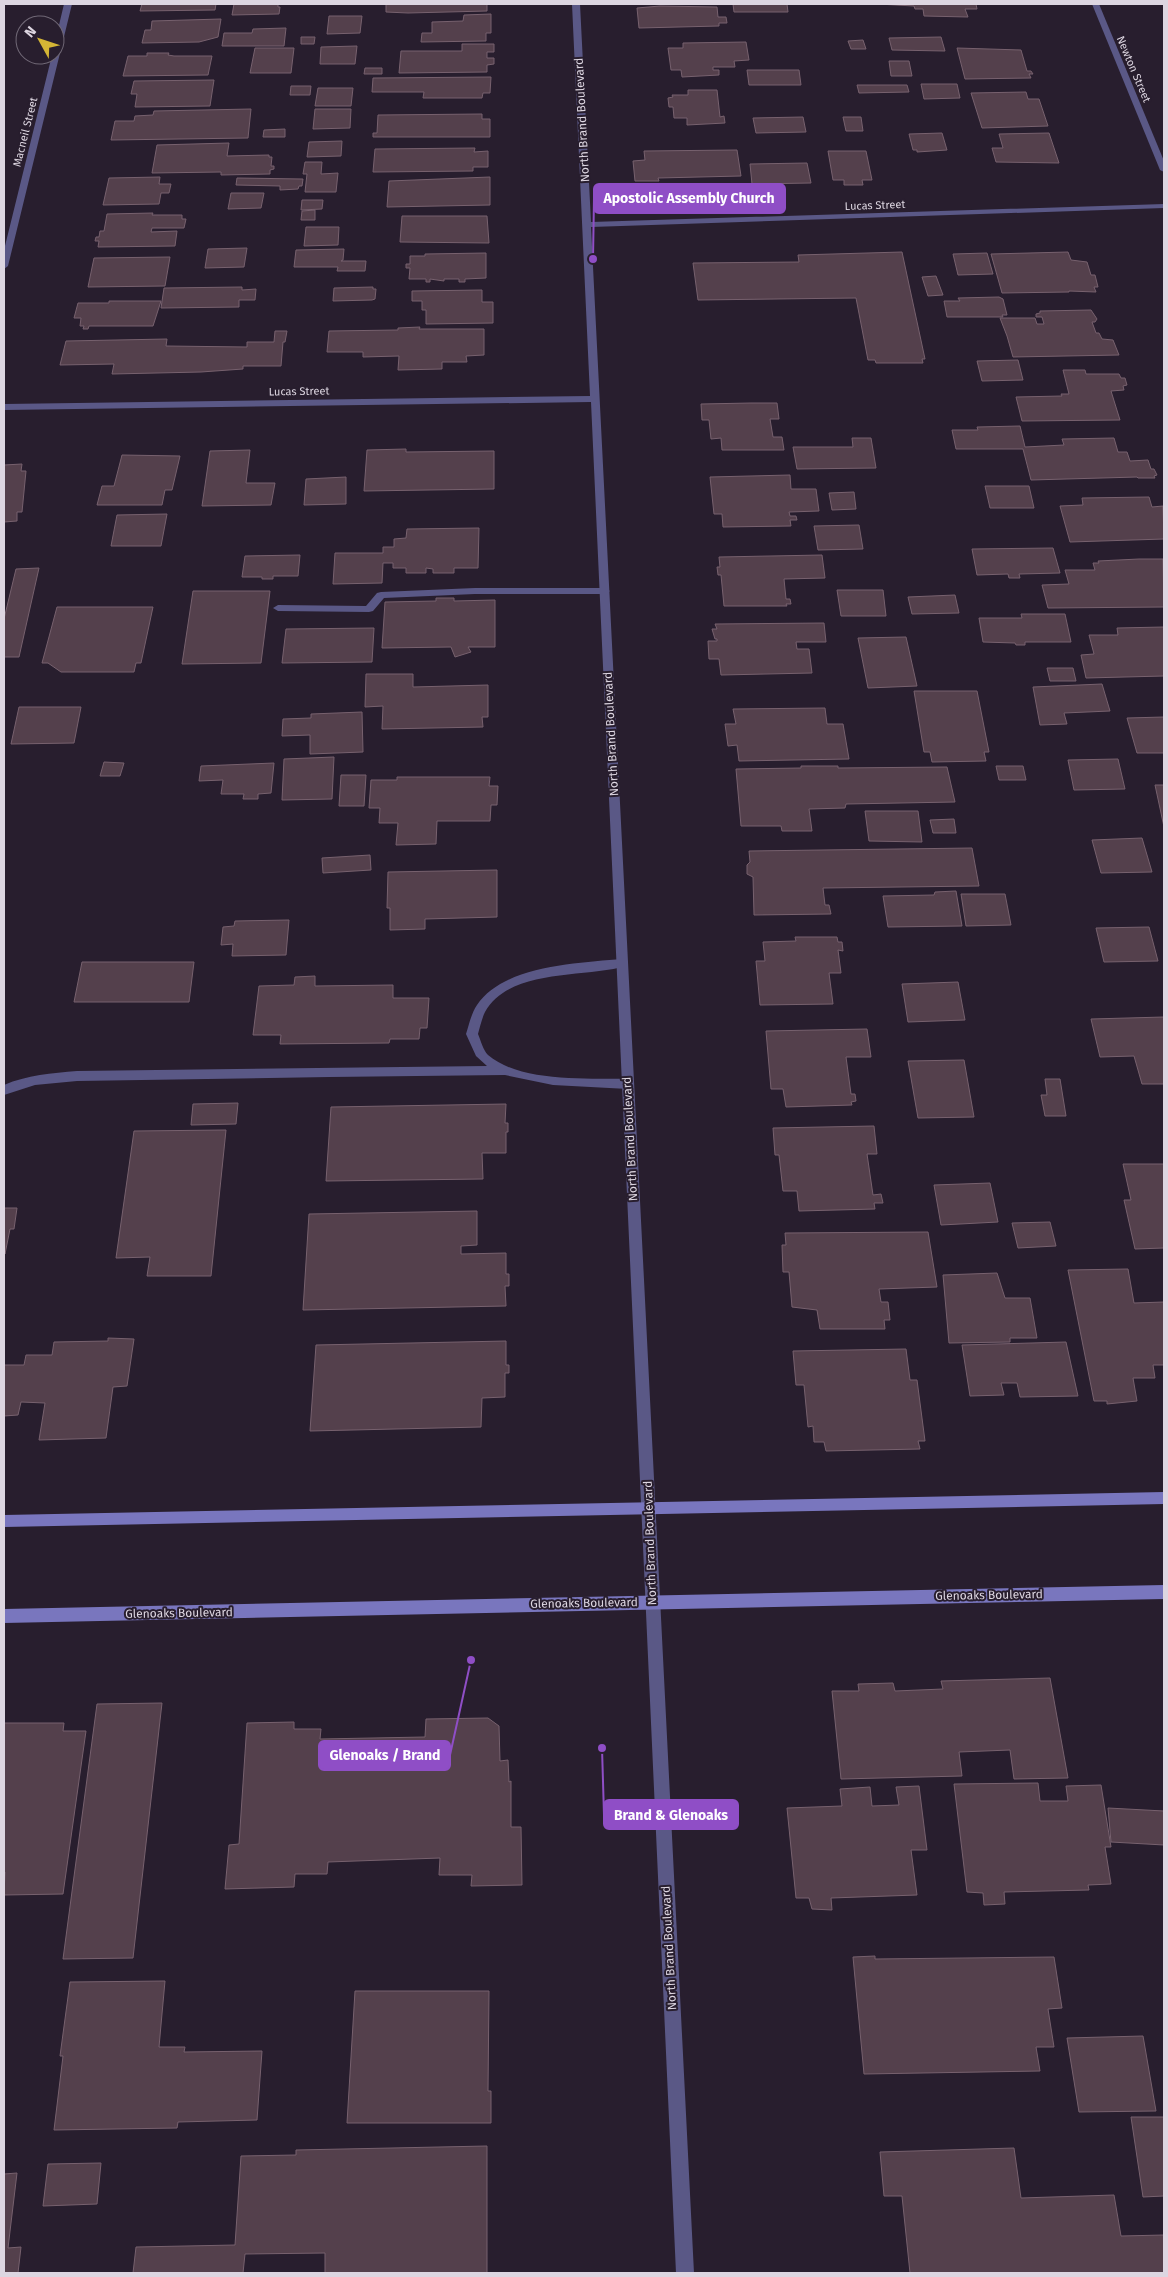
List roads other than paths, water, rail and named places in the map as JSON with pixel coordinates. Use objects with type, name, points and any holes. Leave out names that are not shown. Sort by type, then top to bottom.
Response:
[{"type":"main road","points":[[4,1521],[1164,1498]]},
{"type":"main road","name":"Glenoaks Boulevard","points":[[4,1616],[1164,1592]]},
{"type":"street","name":"Macneil Street","points":[[4,266],[68,4]]},
{"type":"street","name":"North Brand Boulevard","points":[[576,4],[685,2273]]},
{"type":"street","name":"Newton Street","points":[[1095,4],[1164,170]]},
{"type":"street","name":"Lucas Street","points":[[587,225],[1164,206]]},
{"type":"street","name":"Lucas Street","points":[[4,407],[596,399]]},
{"type":"street","points":[[278,608],[369,609],[381,595],[475,590],[605,591]]},
{"type":"street","points":[[503,1071],[482,1056],[472,1034],[482,1008],[499,992],[518,980],[551,972],[622,963]]},
{"type":"street","points":[[4,1090],[14,1084],[63,1077],[328,1071],[503,1071],[551,1080],[628,1084]]},
{"type":"place","name":"Apostolic Assembly Church","points":[[593,259]]},
{"type":"place","name":"Glenoaks / Brand","points":[[471,1660]]},
{"type":"place","name":"Brand & Glenoaks","points":[[602,1748]]}]
